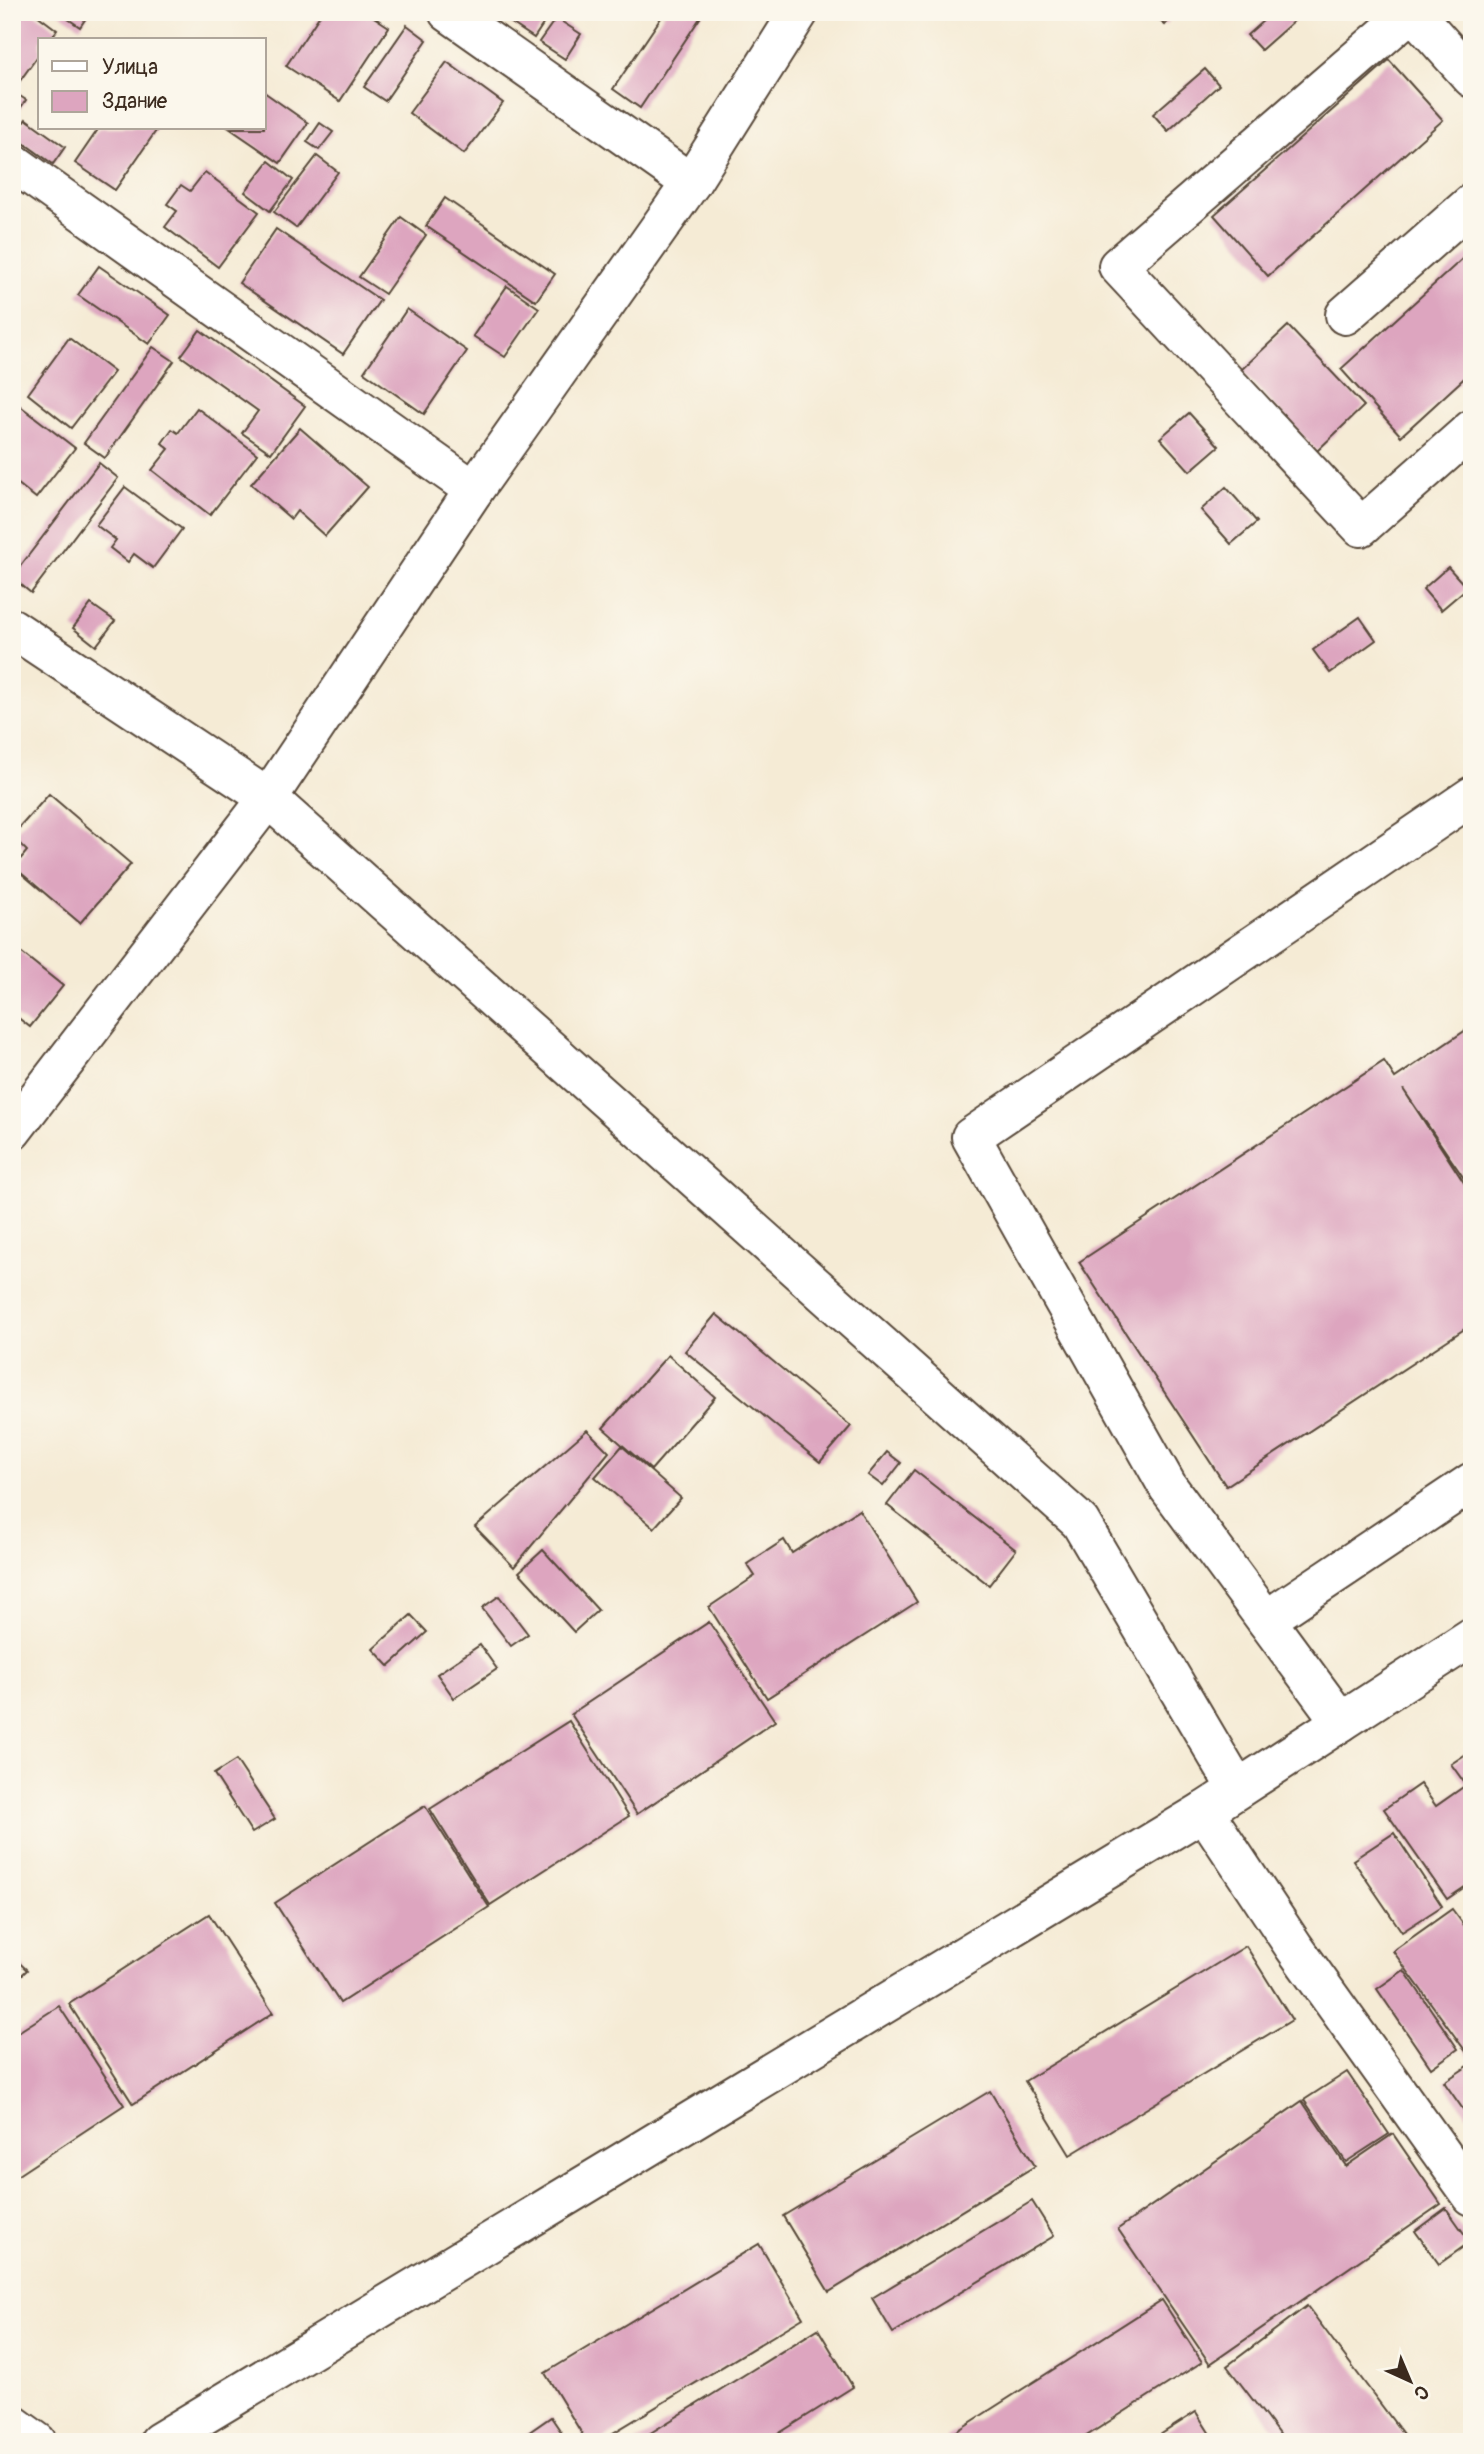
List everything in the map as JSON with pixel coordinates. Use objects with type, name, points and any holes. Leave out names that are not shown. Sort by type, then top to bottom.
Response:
[{"type":"street","points":[[448,12],[691,183]]},
{"type":"street","points":[[12,1131],[268,798],[474,490],[691,183],[799,12]]},
{"type":"street","points":[[1472,78],[1412,12],[1118,265],[1361,527],[1472,429]]},
{"type":"street","points":[[12,162],[474,490]]},
{"type":"street","points":[[1345,315],[1472,204]]},
{"type":"street","points":[[12,628],[268,798],[1080,1522],[1237,1789]]},
{"type":"street","points":[[1341,1722],[1168,1487],[971,1137],[1472,796]]},
{"type":"street","points":[[1266,1620],[1472,1482]]},
{"type":"street","points":[[159,2442],[1204,1811],[1472,1637]]},
{"type":"street","points":[[1204,1811],[1294,1947],[1472,2196]]},
{"type":"street","points":[[12,2424],[37,2442]]},
{"type":"building","points":[[12,12],[33,12],[57,30],[51,38],[38,38],[38,56],[19,82],[12,77]]},
{"type":"building","points":[[58,12],[90,12],[80,27]]},
{"type":"building","points":[[322,12],[366,12],[389,27],[340,101],[286,66]]},
{"type":"building","points":[[504,12],[551,12],[534,38],[501,16]]},
{"type":"building","points":[[665,12],[704,12],[640,108],[613,89]]},
{"type":"building","points":[[1149,12],[1176,12],[1165,25]]},
{"type":"building","points":[[1273,12],[1304,12],[1261,50],[1247,35]]},
{"type":"building","points":[[556,18],[581,34],[565,59],[539,42]]},
{"type":"building","points":[[407,25],[427,40],[385,101],[364,87]]},
{"type":"building","points":[[1389,60],[1443,120],[1268,276],[1214,215]]},
{"type":"building","points":[[447,62],[503,103],[464,154],[409,113]]},
{"type":"building","points":[[1205,69],[1219,85],[1168,131],[1153,114]]},
{"type":"building","points":[[12,91],[26,100],[12,120]]},
{"type":"building","points":[[266,93],[308,123],[280,163],[232,130],[266,130]]},
{"type":"building","points":[[26,119],[65,147],[53,164],[14,136]]},
{"type":"building","points":[[320,123],[333,132],[319,150],[307,142]]},
{"type":"building","points":[[98,130],[157,130],[115,190],[75,163]]},
{"type":"building","points":[[317,156],[338,172],[296,228],[274,212]]},
{"type":"building","points":[[269,161],[293,180],[270,211],[245,192]]},
{"type":"building","points":[[205,172],[259,212],[218,267],[165,227],[177,211],[167,204],[181,185],[190,191]]},
{"type":"building","points":[[445,198],[555,274],[536,301],[426,226]]},
{"type":"building","points":[[401,217],[426,235],[385,294],[359,277]]},
{"type":"building","points":[[276,229],[380,300],[343,354],[239,283]]},
{"type":"building","points":[[1472,250],[1472,371],[1401,436],[1341,369]]},
{"type":"building","points":[[99,266],[170,315],[149,344],[78,295]]},
{"type":"building","points":[[507,286],[539,308],[505,357],[473,336]]},
{"type":"building","points":[[407,309],[467,351],[424,414],[364,372]]},
{"type":"building","points":[[1288,326],[1364,406],[1317,451],[1241,370]]},
{"type":"building","points":[[200,330],[305,406],[271,453],[242,433],[258,411],[181,356]]},
{"type":"building","points":[[69,338],[114,372],[71,428],[28,394]]},
{"type":"building","points":[[153,347],[174,361],[105,458],[84,443]]},
{"type":"building","points":[[15,402],[75,448],[36,498],[12,479],[12,406]]},
{"type":"building","points":[[197,408],[257,454],[210,515],[152,470],[169,449],[162,443],[172,429],[178,433]]},
{"type":"building","points":[[1189,413],[1219,446],[1190,471],[1160,438]]},
{"type":"building","points":[[300,428],[368,487],[325,536],[297,511],[291,519],[251,484]]},
{"type":"building","points":[[99,463],[118,478],[31,593],[12,577]]},
{"type":"building","points":[[125,487],[182,529],[153,568],[134,554],[128,562],[110,548],[116,540],[96,525]]},
{"type":"building","points":[[1226,487],[1257,522],[1231,544],[1201,510]]},
{"type":"building","points":[[1448,567],[1467,588],[1441,610],[1423,589]]},
{"type":"building","points":[[91,604],[115,621],[96,646],[73,628]]},
{"type":"building","points":[[1360,617],[1376,640],[1330,673],[1313,650]]},
{"type":"building","points":[[49,794],[131,864],[80,923],[14,867],[27,851],[12,836]]},
{"type":"building","points":[[12,945],[63,986],[30,1027],[12,1013]]},
{"type":"building","points":[[1472,1026],[1472,1190],[1403,1089],[1472,1195],[1472,1324],[1226,1486],[1079,1262],[1384,1061],[1395,1078]]},
{"type":"building","points":[[716,1314],[851,1426],[820,1462],[685,1351]]},
{"type":"building","points":[[668,1355],[715,1397],[651,1470],[603,1428]]},
{"type":"building","points":[[587,1430],[609,1452],[514,1567],[475,1527]]},
{"type":"building","points":[[622,1446],[681,1498],[654,1528],[595,1477]]},
{"type":"building","points":[[887,1452],[901,1463],[883,1486],[868,1475]]},
{"type":"building","points":[[914,1470],[1016,1550],[989,1585],[887,1505]]},
{"type":"building","points":[[859,1510],[917,1602],[767,1698],[709,1607],[755,1576],[747,1564],[784,1540],[792,1553]]},
{"type":"building","points":[[543,1550],[598,1610],[574,1632],[519,1572]]},
{"type":"building","points":[[499,1596],[528,1634],[511,1646],[482,1608]]},
{"type":"building","points":[[411,1615],[427,1632],[389,1666],[373,1649]]},
{"type":"building","points":[[709,1622],[775,1721],[637,1814],[571,1714]]},
{"type":"building","points":[[480,1645],[497,1669],[454,1698],[437,1674]]},
{"type":"building","points":[[569,1721],[629,1816],[490,1905],[430,1809]]},
{"type":"building","points":[[1472,1750],[1472,1882],[1447,1899],[1384,1809],[1420,1784],[1436,1806],[1466,1785],[1451,1764]]},
{"type":"building","points":[[236,1760],[275,1819],[252,1833],[214,1774]]},
{"type":"building","points":[[425,1806],[489,1907],[340,2003],[275,1903]]},
{"type":"building","points":[[1394,1833],[1442,1906],[1402,1932],[1353,1860]]},
{"type":"building","points":[[1452,1909],[1472,1936],[1472,2060],[1393,1951]]},
{"type":"building","points":[[209,1914],[273,2013],[133,2104],[69,2004]]},
{"type":"building","points":[[1246,1946],[1292,2020],[1070,2155],[1025,2081]]},
{"type":"building","points":[[12,1956],[27,1970],[12,1984]]},
{"type":"building","points":[[1404,1970],[1458,2049],[1431,2068],[1377,1989]]},
{"type":"building","points":[[59,2006],[124,2105],[12,2179],[12,2036]]},
{"type":"building","points":[[1468,2066],[1472,2071],[1472,2122],[1444,2082]]},
{"type":"building","points":[[1347,2072],[1389,2134],[1346,2162],[1304,2100]]},
{"type":"building","points":[[990,2091],[1035,2166],[829,2292],[783,2216]]},
{"type":"building","points":[[1302,2101],[1346,2166],[1393,2134],[1441,2204],[1210,2364],[1118,2229]]},
{"type":"building","points":[[1032,2201],[1054,2236],[893,2333],[872,2298]]},
{"type":"building","points":[[1446,2208],[1470,2242],[1439,2264],[1415,2231]]},
{"type":"building","points":[[759,2244],[803,2318],[598,2442],[587,2442],[545,2373]]},
{"type":"building","points":[[1162,2300],[1202,2362],[1077,2442],[948,2442],[946,2438]]},
{"type":"building","points":[[1307,2306],[1409,2442],[1285,2442],[1227,2366]]},
{"type":"building","points":[[818,2329],[853,2387],[765,2442],[636,2442]]},
{"type":"building","points":[[1196,2412],[1215,2442],[1149,2442]]},
{"type":"building","points":[[551,2417],[568,2442],[515,2442]]}]
